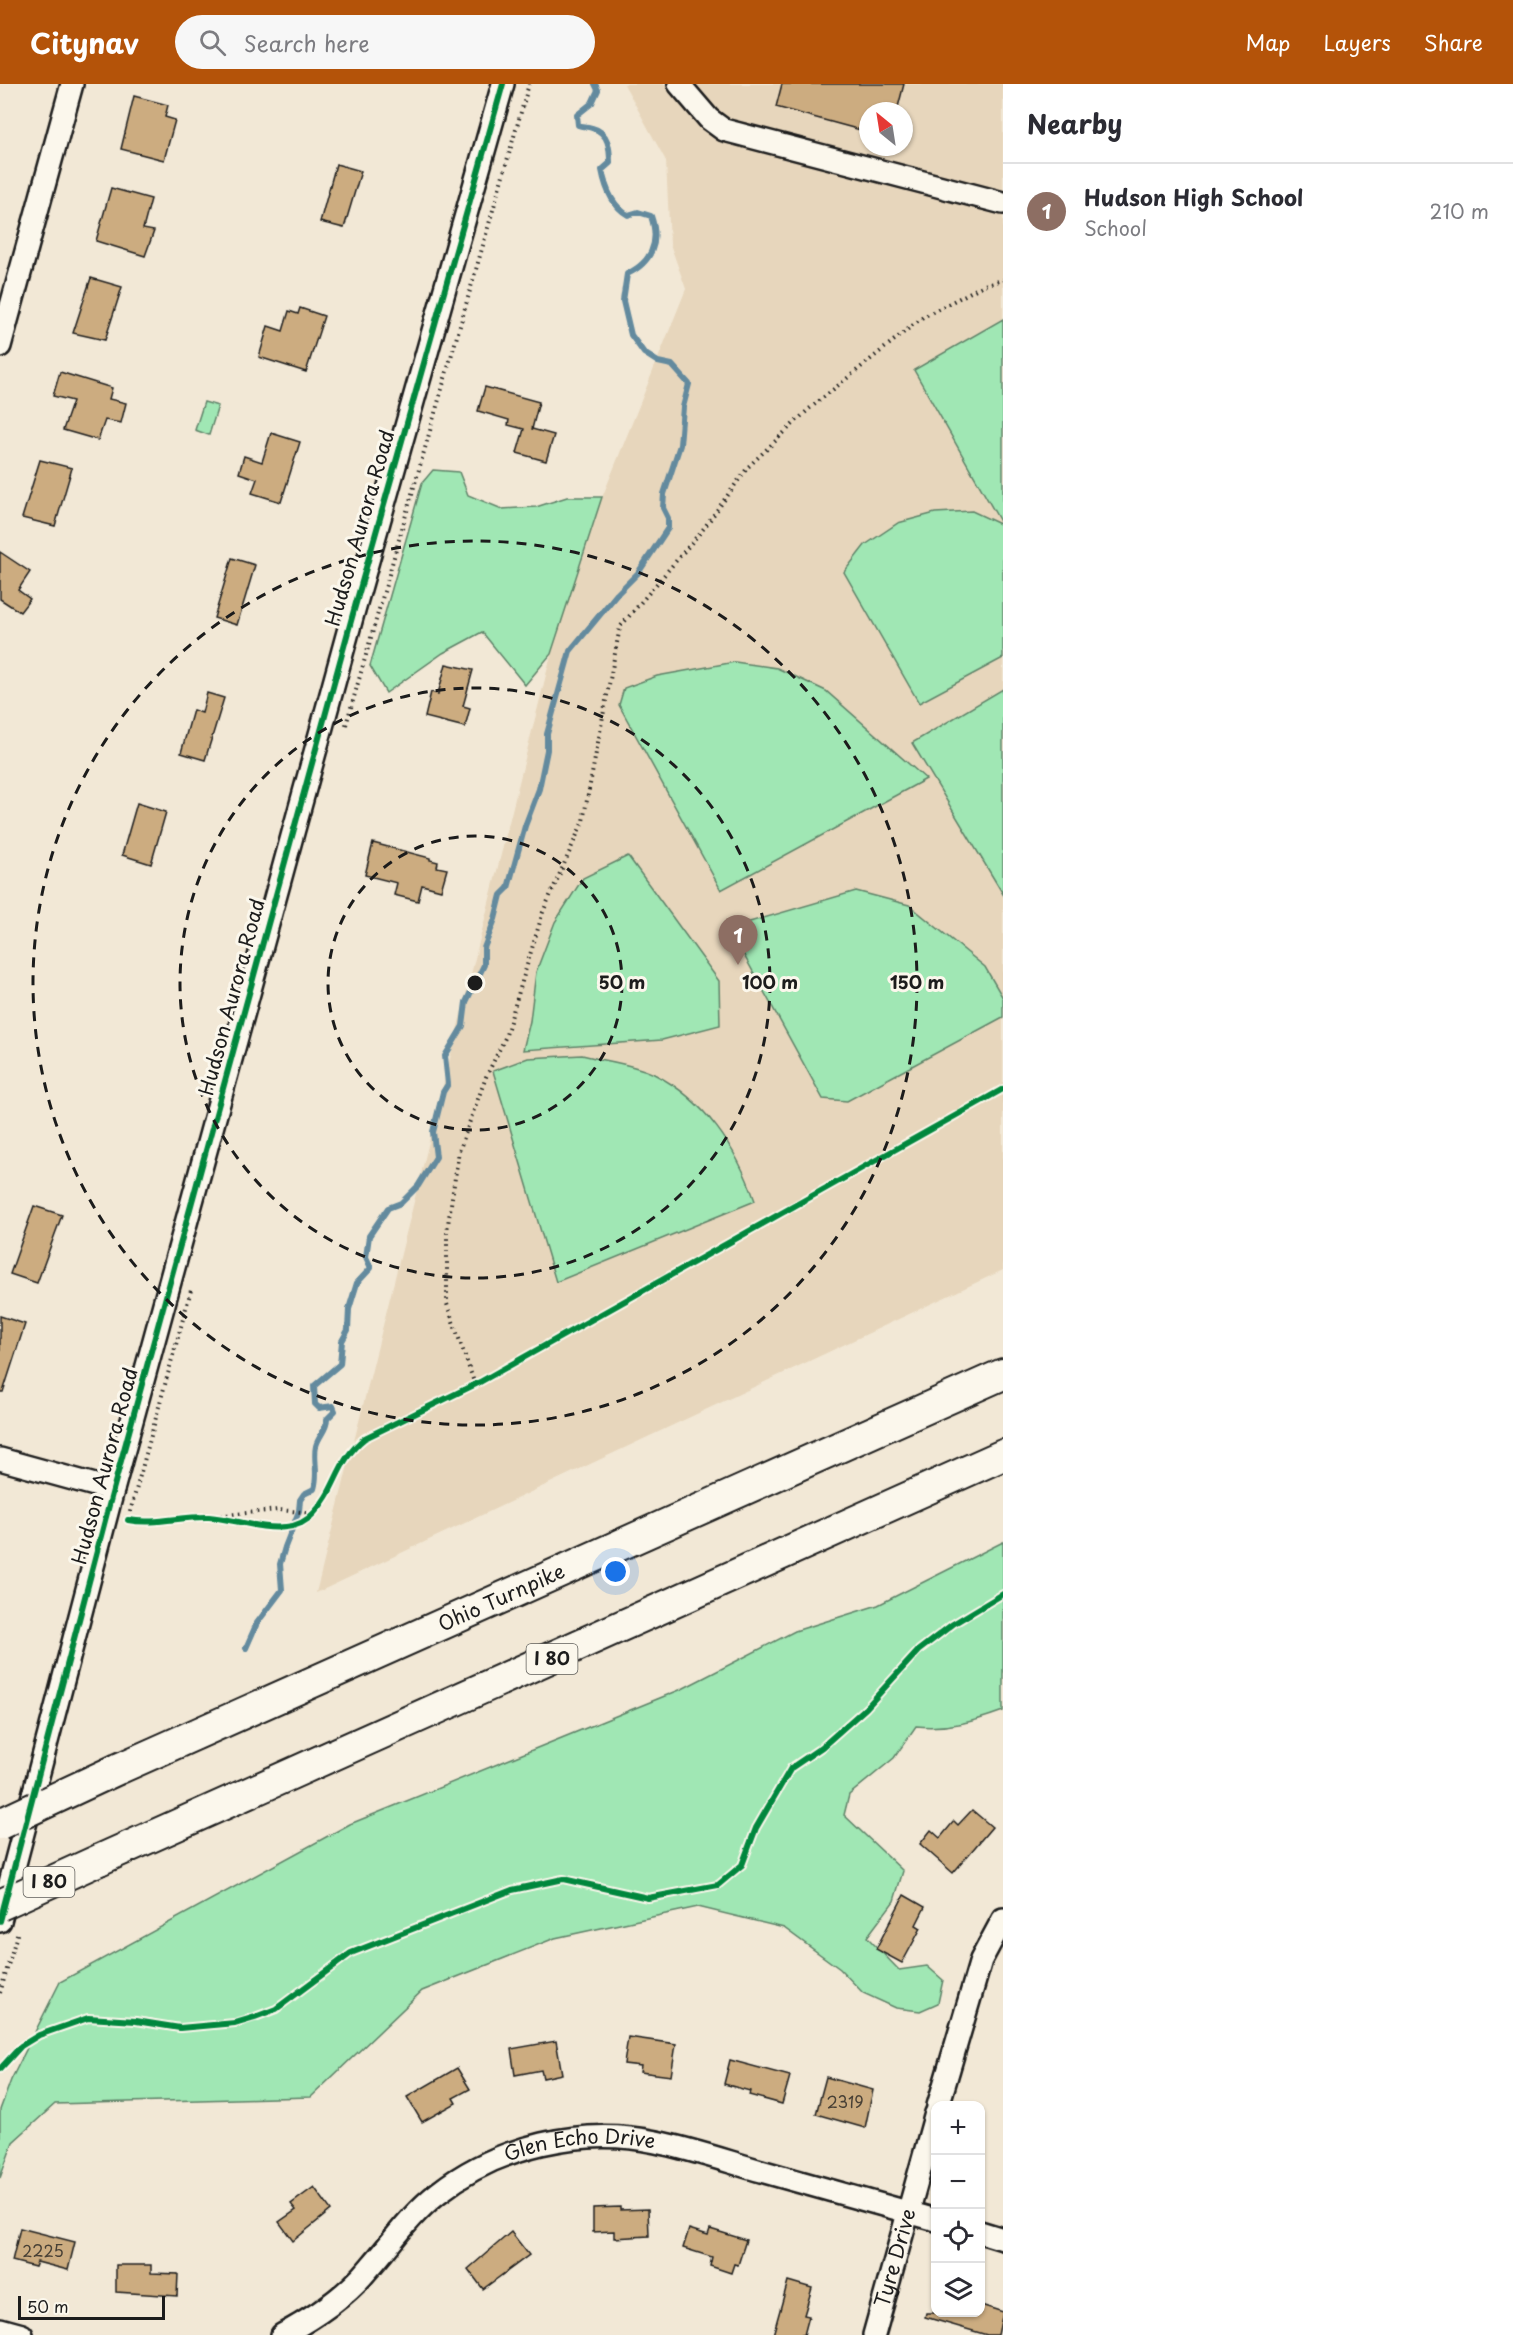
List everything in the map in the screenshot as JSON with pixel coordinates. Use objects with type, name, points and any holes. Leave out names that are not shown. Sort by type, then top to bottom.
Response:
[{"type":"highway","name":"Ohio Turnpike","points":[[0,1824],[118,1769],[1003,1374]]},
{"type":"highway","name":"I 80","points":[[7,1915],[99,1860],[1003,1455]]},
{"type":"street","points":[[0,346],[72,84]]},
{"type":"street","name":"Hudson Aurora Road","points":[[7,1915],[113,1490],[354,610],[503,84]]},
{"type":"street","points":[[679,84],[709,119],[724,130],[1003,203]]},
{"type":"street","points":[[0,1459],[113,1490]]},
{"type":"street","points":[[939,2101],[981,1960],[1003,1919]]},
{"type":"street","name":"Tyre Drive","points":[[874,2335],[931,2131]]},
{"type":"street","name":"Glen Echo Drive","points":[[282,2335],[309,2320],[343,2295],[371,2267],[410,2218],[440,2191],[486,2163],[544,2143],[607,2137],[657,2142],[931,2219]]},
{"type":"street","points":[[985,2233],[1003,2239]]},
{"type":"street","points":[[0,2329],[22,2335]]},
{"type":"path","points":[[343,735],[529,84]]},
{"type":"path","points":[[475,1385],[447,1304],[447,1231],[459,1151],[486,1077],[505,1038],[543,912],[583,821],[620,627],[704,528],[748,467],[809,409],[923,317],[984,285],[1003,280]]},
{"type":"path","points":[[209,1517],[265,1527],[287,1527],[302,1523],[326,1498],[349,1450],[357,1444],[383,1428],[475,1385],[1003,1089]]},
{"type":"path","points":[[125,1531],[191,1289]]},
{"type":"path","points":[[128,1520],[154,1523],[278,1510],[314,1513]]},
{"type":"path","points":[[0,1993],[7,1915]]},
{"type":"shaded area","points":[[624,84],[1003,84],[1003,1270],[316,1593],[550,659],[589,530],[686,289],[670,244],[666,161]]},
{"type":"green space","points":[[1003,319],[1003,658],[919,703],[844,572],[865,545],[898,523],[935,513],[972,511],[1002,525],[914,370]]},
{"type":"green space","points":[[204,402],[218,406],[209,435],[195,430]]},
{"type":"green space","points":[[433,470],[459,472],[468,495],[502,509],[536,507],[567,497],[602,497],[551,654],[525,685],[482,632],[443,653],[386,693],[370,666],[422,483]]},
{"type":"green space","points":[[735,662],[777,668],[826,691],[926,779],[721,890],[619,705],[624,688],[657,676]]},
{"type":"green space","points":[[1003,689],[1003,894],[912,743]]},
{"type":"green space","points":[[628,856],[719,981],[720,1025],[662,1040],[523,1050],[530,1021],[536,972],[555,922],[583,878]]},
{"type":"green space","points":[[856,891],[909,905],[985,967],[1003,998],[1003,1017],[847,1101],[823,1099],[729,928]]},
{"type":"green space","points":[[582,1055],[628,1065],[654,1074],[689,1097],[717,1127],[729,1144],[748,1181],[755,1201],[556,1282],[493,1071],[528,1058]]},
{"type":"green space","points":[[1003,1542],[1003,1711],[960,1724],[916,1726],[894,1758],[849,1795],[844,1815],[903,1871],[894,1901],[867,1937],[899,1970],[927,1966],[943,1980],[938,2003],[920,2011],[896,2008],[863,1993],[840,1969],[784,1928],[698,1907],[555,1938],[422,1991],[311,2097],[55,2104],[13,2142],[0,2178],[0,2110],[11,2080],[60,1982],[350,1824],[682,1689],[795,1631],[878,1605]]},
{"type":"building","points":[[782,84],[904,84],[899,102],[859,102],[859,130],[776,107]]},
{"type":"building","points":[[134,96],[168,105],[165,117],[175,120],[164,160],[121,149]]},
{"type":"building","points":[[336,164],[361,171],[344,228],[320,222]]},
{"type":"building","points":[[111,188],[151,199],[143,229],[154,231],[145,256],[96,241]]},
{"type":"building","points":[[91,278],[122,287],[105,340],[73,333]]},
{"type":"building","points":[[300,308],[324,316],[306,372],[259,357],[268,326],[283,331],[289,311],[298,314]]},
{"type":"building","points":[[60,372],[112,388],[109,399],[126,403],[121,423],[105,420],[98,440],[63,430],[73,401],[53,396]]},
{"type":"building","points":[[485,387],[539,402],[532,429],[554,435],[546,461],[517,453],[524,429],[508,425],[509,420],[478,411]]},
{"type":"building","points":[[271,433],[300,442],[281,502],[252,493],[257,479],[239,473],[244,456],[262,462]]},
{"type":"building","points":[[40,460],[72,468],[55,526],[22,518]]},
{"type":"building","points":[[0,552],[30,572],[18,590],[30,599],[20,612],[0,599]]},
{"type":"building","points":[[232,558],[255,565],[237,625],[214,618]]},
{"type":"building","points":[[446,664],[473,670],[463,706],[470,708],[465,727],[425,717],[431,692],[438,694]]},
{"type":"building","points":[[207,693],[224,698],[205,760],[181,753],[193,710],[202,713]]},
{"type":"building","points":[[137,803],[166,812],[151,864],[122,855]]},
{"type":"building","points":[[373,843],[438,862],[437,867],[447,869],[441,890],[422,885],[418,901],[394,895],[397,883],[365,875]]},
{"type":"building","points":[[34,1206],[62,1215],[37,1283],[10,1274]]},
{"type":"building","points":[[0,1316],[25,1324],[3,1392],[0,1392]]},
{"type":"building","points":[[972,1810],[992,1827],[953,1873],[920,1844],[931,1830],[940,1838],[954,1821],[958,1825]]},
{"type":"building","points":[[904,1895],[925,1907],[916,1925],[921,1928],[902,1963],[876,1949]]},
{"type":"building","points":[[628,2037],[676,2044],[671,2076],[640,2072],[641,2066],[624,2064]]},
{"type":"building","points":[[556,2041],[562,2074],[543,2078],[541,2070],[515,2075],[511,2049]]},
{"type":"building","points":[[730,2060],[790,2076],[782,2104],[749,2095],[750,2091],[724,2084]]},
{"type":"building","points":[[457,2068],[470,2089],[453,2098],[456,2103],[422,2122],[407,2097]]},
{"type":"building","points":[[826,2077],[873,2090],[865,2128],[816,2114]]},
{"type":"building","points":[[314,2187],[331,2210],[293,2241],[279,2222],[296,2210],[291,2204]]},
{"type":"building","points":[[620,2207],[620,2210],[648,2209],[649,2236],[614,2238],[614,2231],[593,2232],[593,2208]]},
{"type":"building","points":[[20,2228],[75,2242],[68,2270],[37,2262],[35,2267],[12,2261]]},
{"type":"building","points":[[689,2229],[708,2235],[710,2229],[746,2240],[738,2265],[734,2264],[731,2273],[710,2266],[712,2257],[683,2248]]},
{"type":"building","points":[[511,2232],[529,2255],[483,2289],[468,2269]]},
{"type":"building","points":[[116,2265],[151,2265],[151,2273],[178,2274],[177,2296],[116,2292]]},
{"type":"building","points":[[788,2281],[812,2288],[804,2315],[809,2316],[804,2335],[773,2335]]},
{"type":"building","points":[[985,2306],[1003,2312],[998,2335],[987,2335],[925,2317],[926,2313],[931,2313],[931,2317],[985,2317]]},
{"type":"waterway","points":[[246,1648],[257,1623],[282,1590],[280,1564],[285,1547],[299,1511],[300,1500],[304,1494],[314,1489],[316,1446],[327,1419],[335,1411],[333,1406],[319,1408],[315,1404],[314,1386],[340,1364],[342,1341],[348,1330],[349,1309],[357,1283],[371,1268],[366,1257],[369,1236],[388,1208],[401,1203],[418,1186],[436,1157],[433,1132],[443,1092],[448,1084],[445,1056],[463,1026],[466,1002],[484,965],[484,948],[501,895],[508,888],[525,826],[539,789],[547,750],[547,734],[570,651],[617,594],[638,573],[668,528],[668,518],[663,508],[664,494],[680,445],[683,407],[689,384],[672,365],[658,362],[644,353],[631,335],[623,301],[627,274],[643,264],[652,250],[654,225],[651,216],[638,212],[628,215],[614,201],[607,189],[602,170],[610,163],[610,152],[605,137],[598,130],[578,125],[577,115],[592,103],[598,90],[595,84]]},
{"type":"cycle path","points":[[0,1921],[113,1490],[354,610],[503,84]]},
{"type":"cycle path","points":[[128,1520],[148,1522],[209,1517],[277,1528],[302,1523],[322,1504],[348,1456],[365,1438],[480,1382],[1003,1089]]},
{"type":"cycle path","points":[[0,2069],[21,2046],[39,2035],[88,2018],[136,2021],[180,2028],[235,2023],[255,2017],[276,2009],[351,1953],[512,1890],[563,1879],[648,1898],[718,1885],[742,1865],[756,1828],[791,1768],[822,1747],[866,1708],[919,1650],[953,1624],[1003,1594]]},
{"type":"place","name":"Hudson High School","points":[[738,965]]}]
